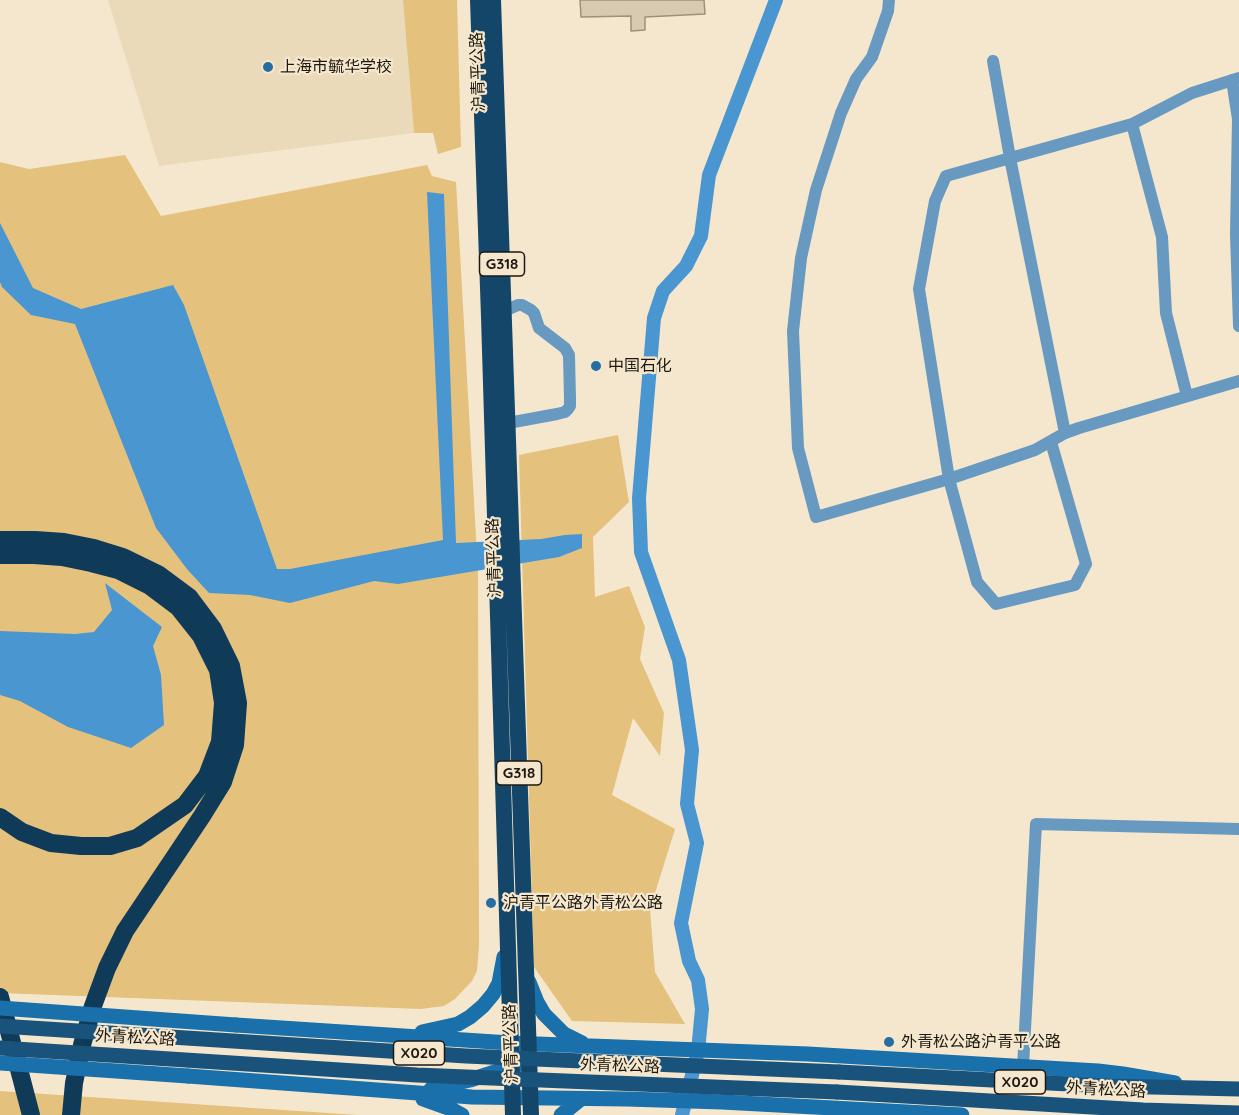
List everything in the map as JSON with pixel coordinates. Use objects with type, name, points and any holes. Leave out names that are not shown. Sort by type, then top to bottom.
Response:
[{"type":"highway","name":"沪青平公路","points":[[478,0],[489,90]]},
{"type":"highway","name":"沪青平公路","points":[[493,0],[489,90],[504,572],[507,939],[518,1060],[531,1107]]},
{"type":"highway","name":"沪青平公路","points":[[496,314],[508,423],[503,529]]},
{"type":"highway","points":[[0,540],[64,542],[94,548],[121,564],[178,607],[201,636],[218,670],[223,703],[220,742],[207,776],[185,805],[137,838],[110,846],[51,843],[22,832],[0,817]]},
{"type":"highway","points":[[0,555],[62,557],[91,563],[121,564],[158,574],[189,597],[213,629],[231,666],[238,703],[235,745],[223,782],[125,931],[107,968],[82,1045],[74,1083],[71,1115]]},
{"type":"highway","name":"沪青平公路","points":[[504,572],[529,1044],[518,1060],[512,1098],[513,1115]]},
{"type":"highway","points":[[0,997],[30,1115]]},
{"type":"main road","points":[[377,1035],[433,1030],[458,1024],[470,1017],[494,994],[499,983],[507,939]]},
{"type":"main road","points":[[527,976],[544,1014],[564,1034],[588,1045],[605,1047]]},
{"type":"main road","points":[[0,1008],[418,1038],[518,1060],[588,1090],[627,1099]]},
{"type":"main road","name":"外青松公路","points":[[0,1026],[466,1056],[1107,1086],[1239,1089]]},
{"type":"main road","points":[[529,1044],[728,1050],[1023,1066],[1123,1074],[1202,1088]]},
{"type":"main road","points":[[404,1092],[428,1090],[470,1080],[518,1060],[605,1047]]},
{"type":"main road","points":[[627,1099],[614,1089],[610,1070],[614,1059],[630,1047]]},
{"type":"main road","name":"外青松公路","points":[[0,1048],[417,1075],[837,1092],[1239,1113]]},
{"type":"main road","points":[[0,1063],[512,1098],[531,1107],[581,1099],[627,1099],[962,1115]]},
{"type":"main road","points":[[404,1092],[462,1115]]},
{"type":"main road","points":[[561,1115],[581,1099]]},
{"type":"main road","points":[[1173,1115],[1192,1112]]},
{"type":"street","points":[[889,0],[888,11],[873,57],[856,79],[841,113],[816,190],[801,258],[793,331],[798,448],[816,517],[949,479],[1035,450],[1078,428],[1239,381]]},
{"type":"street","points":[[993,62],[1065,433]]},
{"type":"street","points":[[1050,442],[1086,564],[1075,585],[996,604],[977,582],[949,479],[919,289],[935,201],[946,176],[1132,124],[1192,93],[1236,79],[1238,119],[1236,234],[1239,326]]},
{"type":"street","points":[[1132,124],[1162,237],[1166,313],[1188,396]]},
{"type":"street","points":[[496,314],[520,305],[531,310],[539,328],[564,348],[569,356],[570,399],[568,409],[557,414],[508,423]]},
{"type":"street","points":[[1023,1066],[1036,824],[1239,829]]},
{"type":"shaded area","name":"上海市毓华学校","points":[[108,0],[403,0],[414,133],[159,166]]},
{"type":"shaded area","points":[[403,0],[457,0],[461,147],[438,154],[433,133],[414,133]]},
{"type":"shaded area","points":[[125,155],[161,216],[427,165],[432,176],[456,182],[478,572],[479,946],[477,971],[472,981],[455,999],[444,1006],[421,1009],[0,993],[0,162],[29,169]]},
{"type":"shaded area","points":[[618,435],[629,502],[593,537],[595,597],[629,586],[645,627],[640,659],[664,713],[660,756],[633,718],[612,795],[675,829],[650,909],[655,972],[685,1024],[572,1021],[534,967],[519,455]]},
{"type":"shaded area","points":[[0,1091],[358,1115],[0,1115]]},
{"type":"water","points":[[427,192],[444,194],[456,543],[541,539],[582,534],[582,548],[559,557],[398,584],[374,581],[290,603],[250,595],[209,593],[187,569],[156,528],[75,324],[31,315],[2,287],[0,282],[0,223],[33,288],[81,309],[173,285],[184,305],[277,569],[290,569],[443,540]]},
{"type":"water","points":[[105,583],[162,627],[153,646],[161,675],[164,725],[131,748],[68,727],[20,701],[0,695],[0,631],[75,634],[94,632],[112,610]]},
{"type":"building","points":[[580,0],[704,0],[705,14],[645,17],[645,30],[631,31],[631,16],[581,17]]},
{"type":"waterway","points":[[682,1115],[698,1051],[702,1009],[698,980],[689,961],[681,923],[697,843],[687,804],[692,750],[679,660],[641,552],[639,498],[654,318],[663,291],[686,266],[701,236],[709,175],[776,0]]},
{"type":"place","name":"上海市毓华学校","points":[[268,67]]},
{"type":"place","name":"中国石化","points":[[596,366]]},
{"type":"place","name":"沪青平公路外青松公路","points":[[491,903]]},
{"type":"place","name":"外青松公路沪青平公路","points":[[889,1042]]}]
